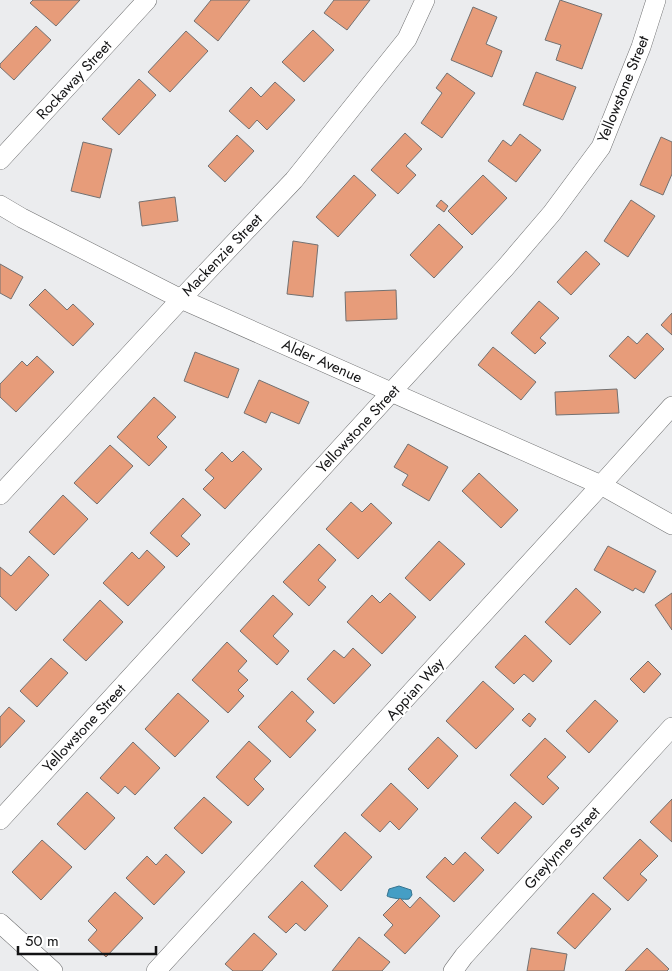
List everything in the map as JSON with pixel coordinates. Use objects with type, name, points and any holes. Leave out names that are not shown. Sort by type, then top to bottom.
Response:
[{"type":"street","name":"Rockaway Street","points":[[0,160],[147,0]]},
{"type":"street","name":"Mackenzie Street","points":[[0,495],[294,180],[407,38],[425,0]]},
{"type":"street","name":"Yellowstone Street","points":[[0,820],[505,268],[552,213],[601,147],[641,47],[656,0]]},
{"type":"street","name":"Alder Avenue","points":[[0,205],[181,299],[601,485],[672,526]]},
{"type":"street","name":"Appian Way","points":[[156,971],[672,406]]},
{"type":"street","name":"Greylynne Street","points":[[453,971],[464,956],[672,727]]},
{"type":"street","points":[[0,923],[53,971]]},
{"type":"water","points":[[399,886],[411,890],[412,895],[409,899],[387,896],[389,889]]},
{"type":"building","points":[[33,0],[80,0],[56,26],[30,3]]},
{"type":"building","points":[[211,0],[250,0],[218,41],[194,21]]},
{"type":"building","points":[[334,0],[370,0],[347,30],[324,13]]},
{"type":"building","points":[[560,0],[602,14],[582,69],[556,60],[561,45],[545,40]]},
{"type":"building","points":[[473,7],[497,17],[486,44],[502,51],[492,77],[451,60]]},
{"type":"building","points":[[36,26],[51,40],[14,80],[0,67],[0,64]]},
{"type":"building","points":[[313,30],[334,50],[304,82],[282,62]]},
{"type":"building","points":[[186,31],[208,51],[170,92],[148,72]]},
{"type":"building","points":[[536,72],[576,87],[563,120],[523,105]]},
{"type":"building","points":[[447,73],[475,93],[442,138],[421,123],[442,93],[436,88]]},
{"type":"building","points":[[139,79],[156,95],[119,135],[102,119]]},
{"type":"building","points":[[275,82],[295,100],[267,130],[257,120],[249,129],[229,111],[251,87],[261,97]]},
{"type":"building","points":[[405,133],[422,149],[406,166],[416,175],[398,194],[371,170]]},
{"type":"building","points":[[520,134],[541,150],[516,182],[488,161],[503,140],[511,146]]},
{"type":"building","points":[[237,135],[254,151],[225,182],[208,166]]},
{"type":"building","points":[[661,137],[672,142],[672,174],[663,195],[640,185]]},
{"type":"building","points":[[83,142],[112,149],[100,198],[71,191]]},
{"type":"building","points":[[354,175],[376,195],[338,237],[316,217]]},
{"type":"building","points":[[483,175],[507,198],[472,235],[448,211]]},
{"type":"building","points":[[175,197],[178,221],[142,226],[139,202]]},
{"type":"building","points":[[441,200],[448,206],[444,212],[436,206]]},
{"type":"building","points":[[631,200],[655,216],[628,257],[604,241]]},
{"type":"building","points":[[439,224],[463,247],[434,278],[410,255]]},
{"type":"building","points":[[293,241],[318,245],[313,297],[287,294]]},
{"type":"building","points":[[586,251],[600,264],[571,295],[557,282]]},
{"type":"building","points":[[0,264],[23,277],[11,299],[0,293]]},
{"type":"building","points":[[45,289],[67,310],[73,304],[94,324],[73,346],[29,305]]},
{"type":"building","points":[[396,290],[397,319],[346,321],[345,292]]},
{"type":"building","points":[[539,301],[559,318],[540,338],[546,343],[535,354],[511,333]]},
{"type":"building","points":[[672,313],[672,335],[661,325]]},
{"type":"building","points":[[647,333],[664,349],[635,379],[609,356],[628,336],[637,344]]},
{"type":"building","points":[[493,347],[536,382],[521,400],[478,365]]},
{"type":"building","points":[[195,352],[239,369],[228,398],[184,381]]},
{"type":"building","points":[[37,356],[54,372],[16,412],[0,397],[0,384],[22,361],[27,366]]},
{"type":"building","points":[[259,380],[309,402],[299,424],[271,412],[266,423],[244,413]]},
{"type":"building","points":[[617,389],[619,413],[556,415],[555,392]]},
{"type":"building","points":[[154,397],[176,417],[157,437],[167,447],[149,466],[117,437]]},
{"type":"building","points":[[408,444],[448,467],[429,501],[402,485],[408,475],[394,467]]},
{"type":"building","points":[[110,445],[133,466],[97,504],[74,483]]},
{"type":"building","points":[[243,451],[262,469],[225,509],[203,489],[214,478],[205,470],[222,452],[232,462]]},
{"type":"building","points":[[479,473],[518,510],[501,528],[462,491]]},
{"type":"building","points":[[63,495],[88,519],[54,555],[29,532]]},
{"type":"building","points":[[183,498],[201,515],[181,536],[190,544],[177,557],[150,533]]},
{"type":"building","points":[[351,502],[362,512],[371,503],[392,523],[358,559],[326,529]]},
{"type":"building","points":[[439,541],[465,564],[430,601],[405,578]]},
{"type":"building","points":[[319,544],[336,560],[318,580],[326,587],[309,606],[283,582]]},
{"type":"building","points":[[608,546],[656,571],[644,593],[635,588],[633,591],[594,570]]},
{"type":"building","points":[[147,550],[165,567],[128,606],[103,583],[132,552],[139,559]]},
{"type":"building","points":[[29,556],[49,575],[16,611],[0,596],[0,567],[11,576]]},
{"type":"building","points":[[576,588],[601,612],[570,645],[545,622]]},
{"type":"building","points":[[390,593],[416,617],[382,654],[347,622],[372,595],[380,603]]},
{"type":"building","points":[[672,593],[672,630],[655,605]]},
{"type":"building","points":[[273,595],[293,614],[273,636],[289,651],[277,665],[240,631]]},
{"type":"building","points":[[100,600],[123,622],[86,661],[63,640]]},
{"type":"building","points":[[525,635],[552,661],[533,682],[524,674],[514,684],[495,667]]},
{"type":"building","points":[[227,642],[247,661],[238,671],[248,680],[238,690],[244,696],[228,713],[192,680]]},
{"type":"building","points":[[353,648],[371,665],[334,704],[307,679],[334,650],[344,658]]},
{"type":"building","points":[[51,658],[68,673],[37,707],[20,691]]},
{"type":"building","points":[[648,661],[661,674],[644,693],[630,679]]},
{"type":"building","points":[[483,681],[514,709],[476,749],[446,721]]},
{"type":"building","points":[[292,691],[314,712],[306,721],[316,730],[290,758],[258,727]]},
{"type":"building","points":[[178,693],[209,721],[175,757],[145,729]]},
{"type":"building","points":[[595,700],[618,721],[589,753],[566,731]]},
{"type":"building","points":[[9,707],[25,721],[0,748],[0,717]]},
{"type":"building","points":[[529,713],[536,719],[530,727],[522,720]]},
{"type":"building","points":[[438,737],[458,756],[428,789],[408,769]]},
{"type":"building","points":[[545,738],[566,757],[547,777],[559,788],[543,805],[510,775]]},
{"type":"building","points":[[249,741],[271,761],[254,779],[264,789],[248,806],[216,777]]},
{"type":"building","points":[[133,742],[160,768],[135,795],[125,786],[118,794],[100,778]]},
{"type":"building","points":[[391,783],[418,809],[399,830],[390,821],[380,832],[361,815]]},
{"type":"building","points":[[87,792],[115,818],[85,850],[57,824]]},
{"type":"building","points":[[204,797],[232,822],[202,854],[174,828]]},
{"type":"building","points":[[672,799],[672,842],[650,822]]},
{"type":"building","points":[[515,802],[532,817],[498,854],[481,838]]},
{"type":"building","points":[[345,832],[372,857],[341,891],[314,866]]},
{"type":"building","points":[[640,839],[658,856],[640,874],[647,880],[628,901],[603,878]]},
{"type":"building","points":[[42,840],[72,867],[41,900],[12,872]]},
{"type":"building","points":[[465,852],[484,870],[454,902],[426,877],[445,857],[453,865]]},
{"type":"building","points":[[166,854],[185,872],[154,905],[126,878],[147,856],[156,865]]},
{"type":"building","points":[[302,881],[328,906],[305,931],[296,923],[286,933],[268,917]]},
{"type":"building","points":[[115,892],[143,918],[106,957],[88,940],[97,930],[88,921]]},
{"type":"building","points":[[593,893],[611,909],[575,949],[557,933]]},
{"type":"building","points":[[420,897],[440,916],[405,954],[384,935],[393,925],[383,915],[400,898],[410,908]]},
{"type":"building","points":[[254,933],[277,954],[262,971],[233,971],[225,964]]},
{"type":"building","points":[[359,937],[390,962],[382,971],[332,971]]},
{"type":"building","points":[[531,948],[567,954],[564,971],[527,971]]},
{"type":"building","points":[[647,948],[669,969],[667,971],[625,971]]}]
